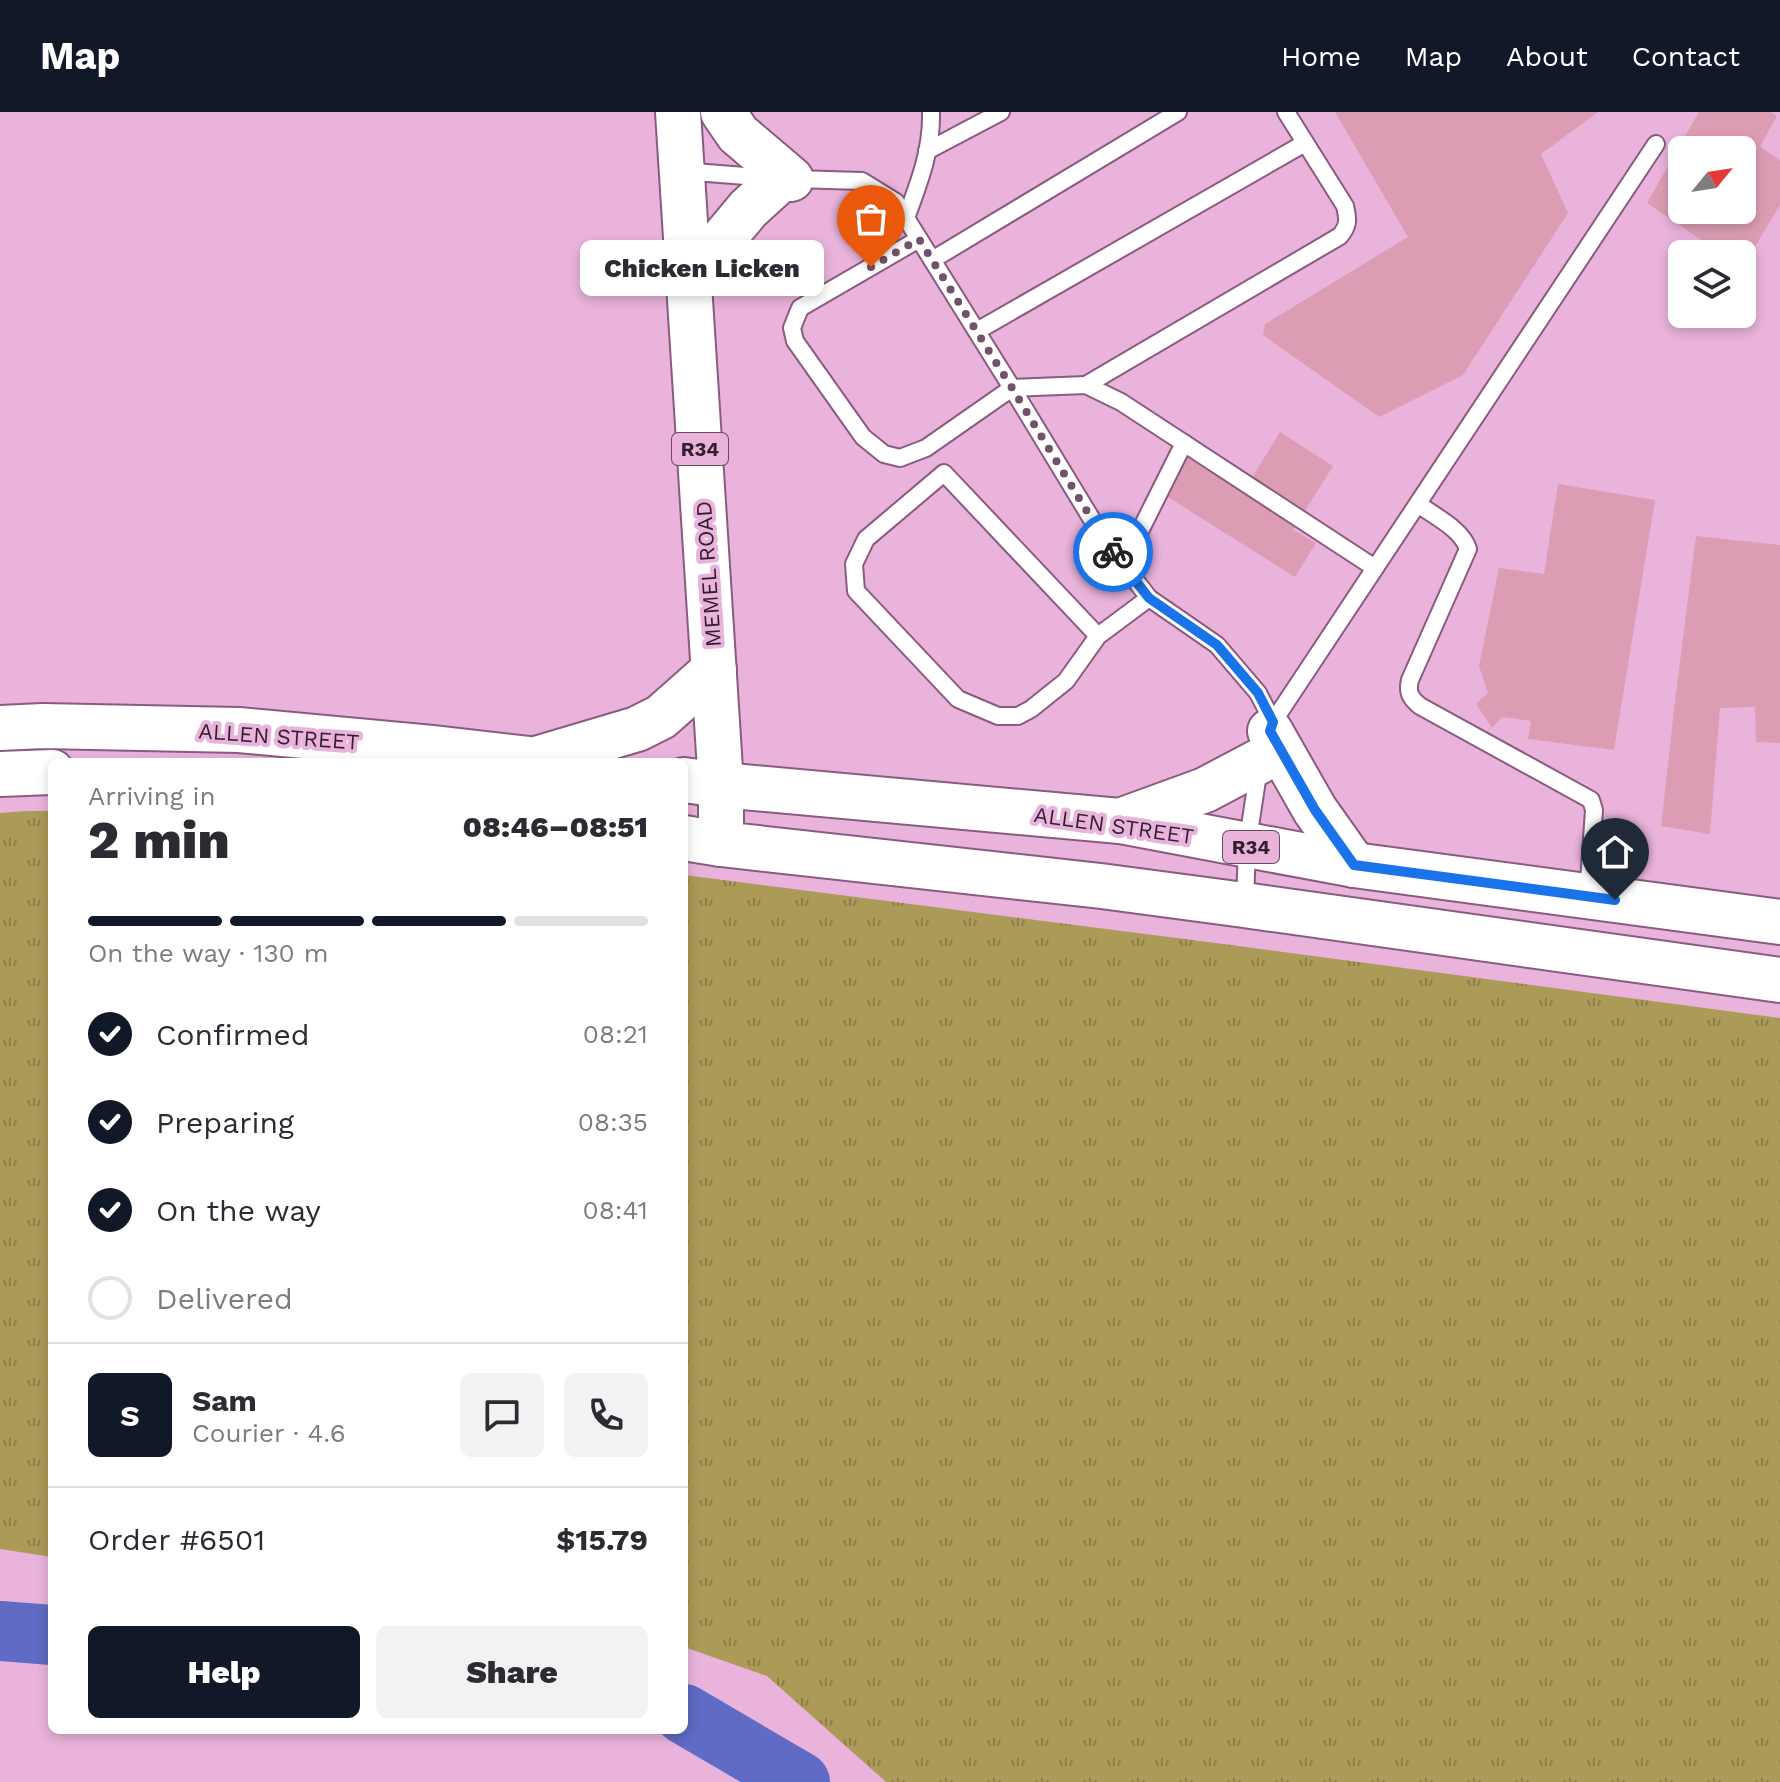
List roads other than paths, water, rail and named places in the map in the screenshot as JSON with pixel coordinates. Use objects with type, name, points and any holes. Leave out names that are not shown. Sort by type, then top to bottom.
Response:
[{"type":"main road","name":"MEMEL ROAD","points":[[678,112],[714,670],[702,783],[702,841]]},
{"type":"main road","points":[[690,282],[748,209],[786,179],[738,134],[723,112]]},
{"type":"main road","points":[[555,758],[637,729],[661,717],[714,670]]},
{"type":"main road","name":"ALLEN STREET","points":[[0,728],[239,730],[516,758]]},
{"type":"main road","points":[[1120,821],[1205,790],[1268,738],[1354,865]]},
{"type":"main road","points":[[0,774],[48,772]]},
{"type":"main road","name":"ALLEN STREET","points":[[702,783],[1120,821],[1354,865],[1765,920]]},
{"type":"main road","name":"R34","points":[[702,841],[1101,886],[1761,978]]},
{"type":"main road","points":[[1761,978],[1765,920]]},
{"type":"lane","points":[[906,218],[924,170],[931,112]]},
{"type":"lane","points":[[927,151],[1001,112]]},
{"type":"lane","points":[[932,260],[1178,112]]},
{"type":"lane","points":[[919,239],[800,308],[792,328],[795,341],[863,437],[884,454],[900,458],[926,448],[1012,388],[1086,385],[1340,236],[1348,222],[1345,206],[1286,112]]},
{"type":"lane","points":[[977,331],[1305,143]]},
{"type":"lane","points":[[1244,905],[1247,846],[1268,738],[1375,568],[1656,144]]},
{"type":"lane","points":[[682,171],[862,181],[896,202],[1105,541],[1149,598],[1217,645],[1258,693],[1268,738]]},
{"type":"lane","points":[[1086,385],[1121,402],[1375,568]]},
{"type":"lane","points":[[1123,565],[1184,443]]},
{"type":"lane","points":[[926,448],[944,473],[1098,636]]},
{"type":"lane","points":[[944,473],[866,539],[854,564],[856,591],[958,699],[998,716],[1018,716],[1066,681],[1098,636],[1149,598]]},
{"type":"lane","points":[[1418,504],[1460,535],[1468,549],[1410,680],[1408,690],[1411,699],[1591,800],[1594,810],[1588,896]]},
{"type":"waterway","points":[[0,1631],[48,1635]]},
{"type":"waterway","points":[[688,1716],[800,1782]]},
{"type":"place","name":"Chicken Licken","points":[[871,267]]}]
